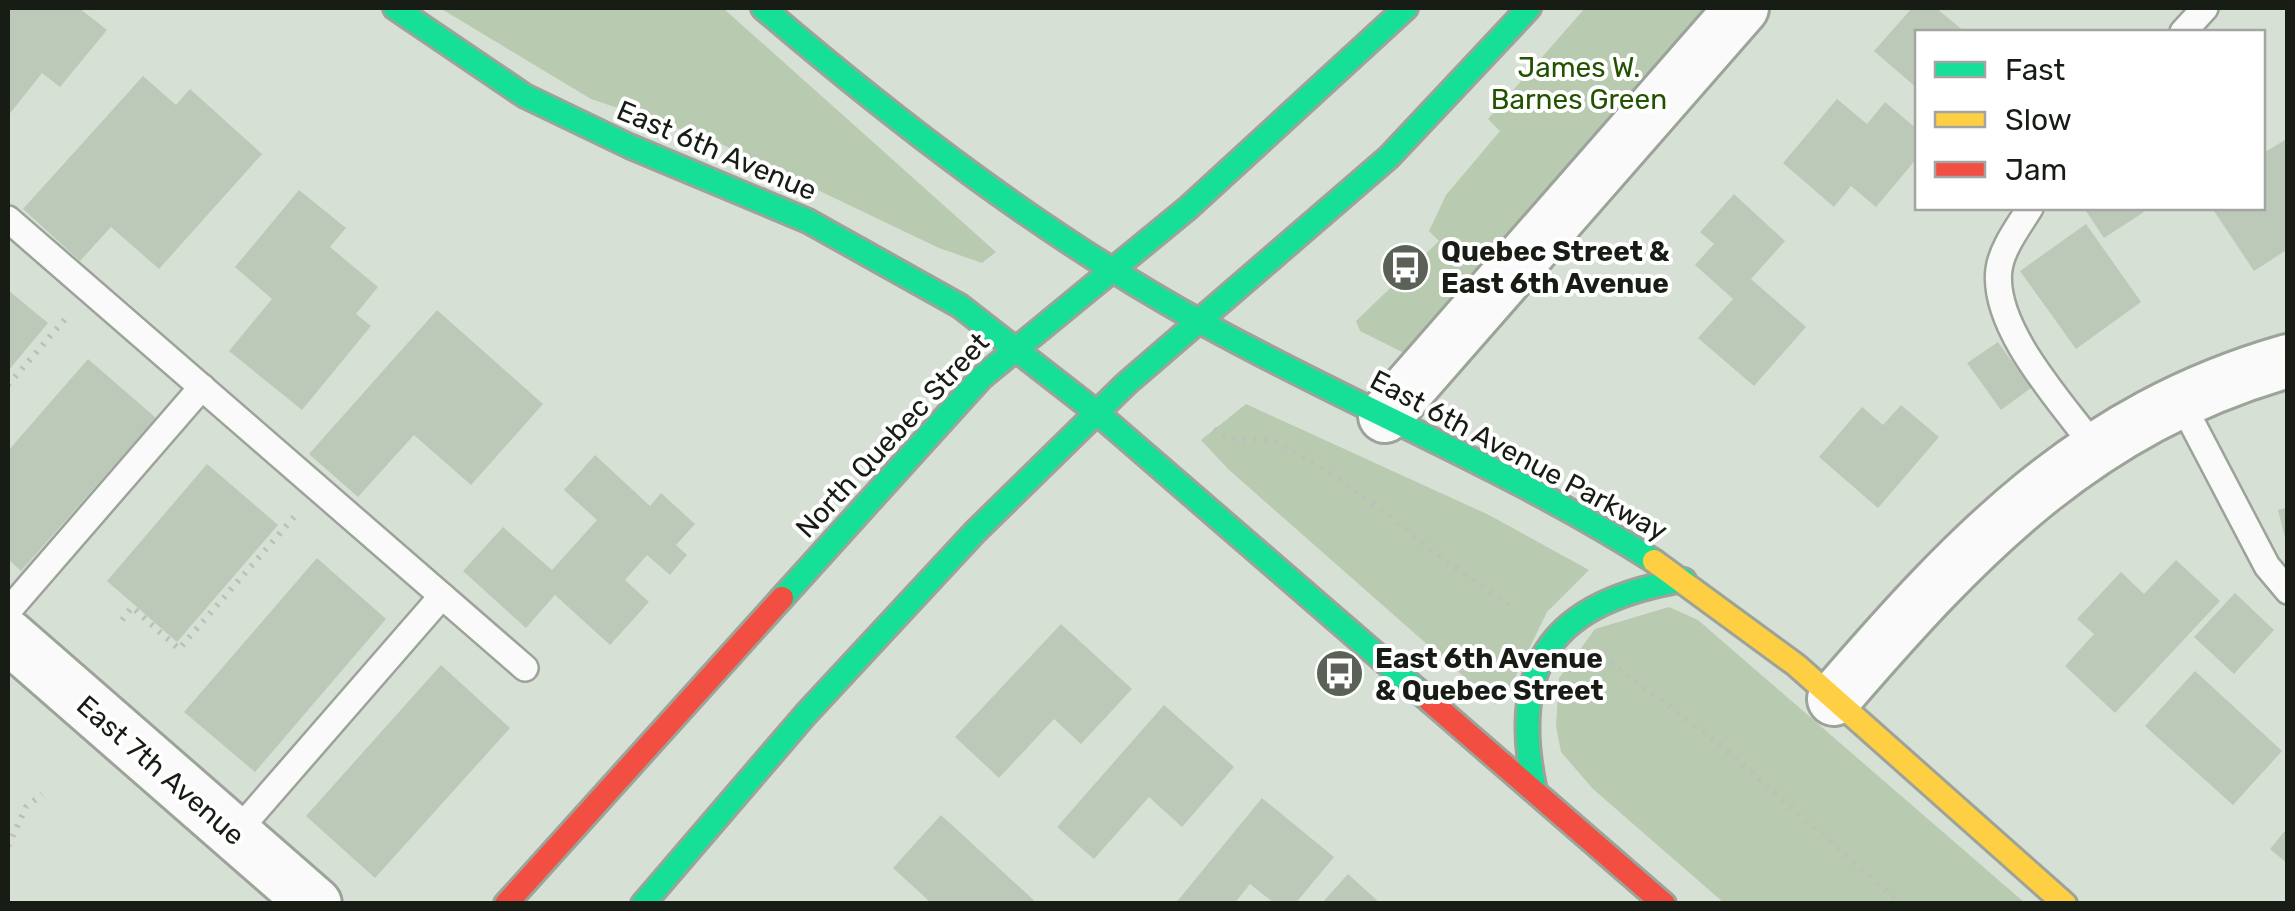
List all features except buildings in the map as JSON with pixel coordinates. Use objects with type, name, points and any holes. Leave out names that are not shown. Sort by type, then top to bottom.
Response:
[{"type":"main road","name":"East 6th Avenue","points":[[395,8],[525,96],[808,221],[903,271],[1016,347]]},
{"type":"main road","points":[[763,8],[1000,195],[1111,270],[1199,321]]},
{"type":"main road","name":"North Quebec Street","points":[[506,904],[946,415],[1016,347],[1260,144],[1406,8]]},
{"type":"main road","points":[[643,904],[872,636],[1096,412],[1368,176],[1435,111],[1529,8]]},
{"type":"main road","name":"East 6th Avenue Parkway","points":[[1199,321],[1559,504],[1684,580],[1834,698],[2065,904]]},
{"type":"main road","points":[[1016,347],[1662,903]]},
{"type":"main road","points":[[1534,791],[1524,738],[1524,708],[1530,681],[1559,634],[1591,607],[1620,593],[1644,584],[1684,580]]},
{"type":"street","points":[[1385,416],[1742,8]]},
{"type":"street","points":[[1834,698],[1960,558],[2053,476],[2181,402],[2238,375],[2288,361]]},
{"type":"street","name":"East 7th Avenue","points":[[8,636],[315,904]]},
{"type":"lane","points":[[2185,30],[2205,8]]},
{"type":"lane","points":[[2029,210],[1999,268],[2000,295],[2011,330],[2096,449]]},
{"type":"lane","points":[[8,219],[526,668]]},
{"type":"lane","points":[[8,611],[202,388]]},
{"type":"lane","points":[[2181,402],[2267,566],[2288,591]]},
{"type":"lane","points":[[235,834],[442,596]]},
{"type":"path","points":[[8,385],[70,314]]},
{"type":"path","points":[[122,620],[132,607],[179,649],[297,514]]},
{"type":"path","points":[[8,846],[26,806],[42,794]]},
{"type":"green space","points":[[440,8],[723,8],[996,252],[982,263],[939,248],[715,141],[591,99]]},
{"type":"green space","name":"James W. Barnes Green","points":[[1585,8],[1706,8],[1404,353],[1360,331],[1356,321],[1439,241],[1429,231],[1446,195],[1500,131],[1488,119]]},
{"type":"green space","points":[[1246,404],[1489,515],[1589,570],[1547,612],[1507,694],[1496,705],[1228,469],[1201,440]]},
{"type":"green space","points":[[1669,607],[1698,620],[2025,903],[1724,903],[1593,789],[1561,752],[1556,726],[1559,678],[1595,629]]},
{"type":"traffic: fast","points":[[395,8],[525,96],[629,146],[808,221],[960,306],[1096,412],[1430,701]]},
{"type":"traffic: fast","points":[[763,8],[866,94],[1084,252],[1256,352],[1486,466],[1654,561]]},
{"type":"traffic: fast","points":[[782,598],[981,378],[1188,208],[1406,8]]},
{"type":"traffic: fast","points":[[643,904],[806,714],[975,532],[1126,384],[1389,157],[1529,8]]},
{"type":"traffic: fast","points":[[1535,791],[1528,746],[1528,707],[1536,673],[1551,645],[1573,622],[1602,604],[1639,590],[1684,580]]},
{"type":"traffic: slow","points":[[1654,561],[1796,665],[2065,904]]},
{"type":"traffic: jam","points":[[506,904],[782,598]]},
{"type":"traffic: jam","points":[[1430,701],[1664,904]]},
{"type":"place","name":"Quebec Street & East 6th Avenue","points":[[1406,267]]},
{"type":"place","name":"East 6th Avenue & Quebec Street","points":[[1340,674]]}]
